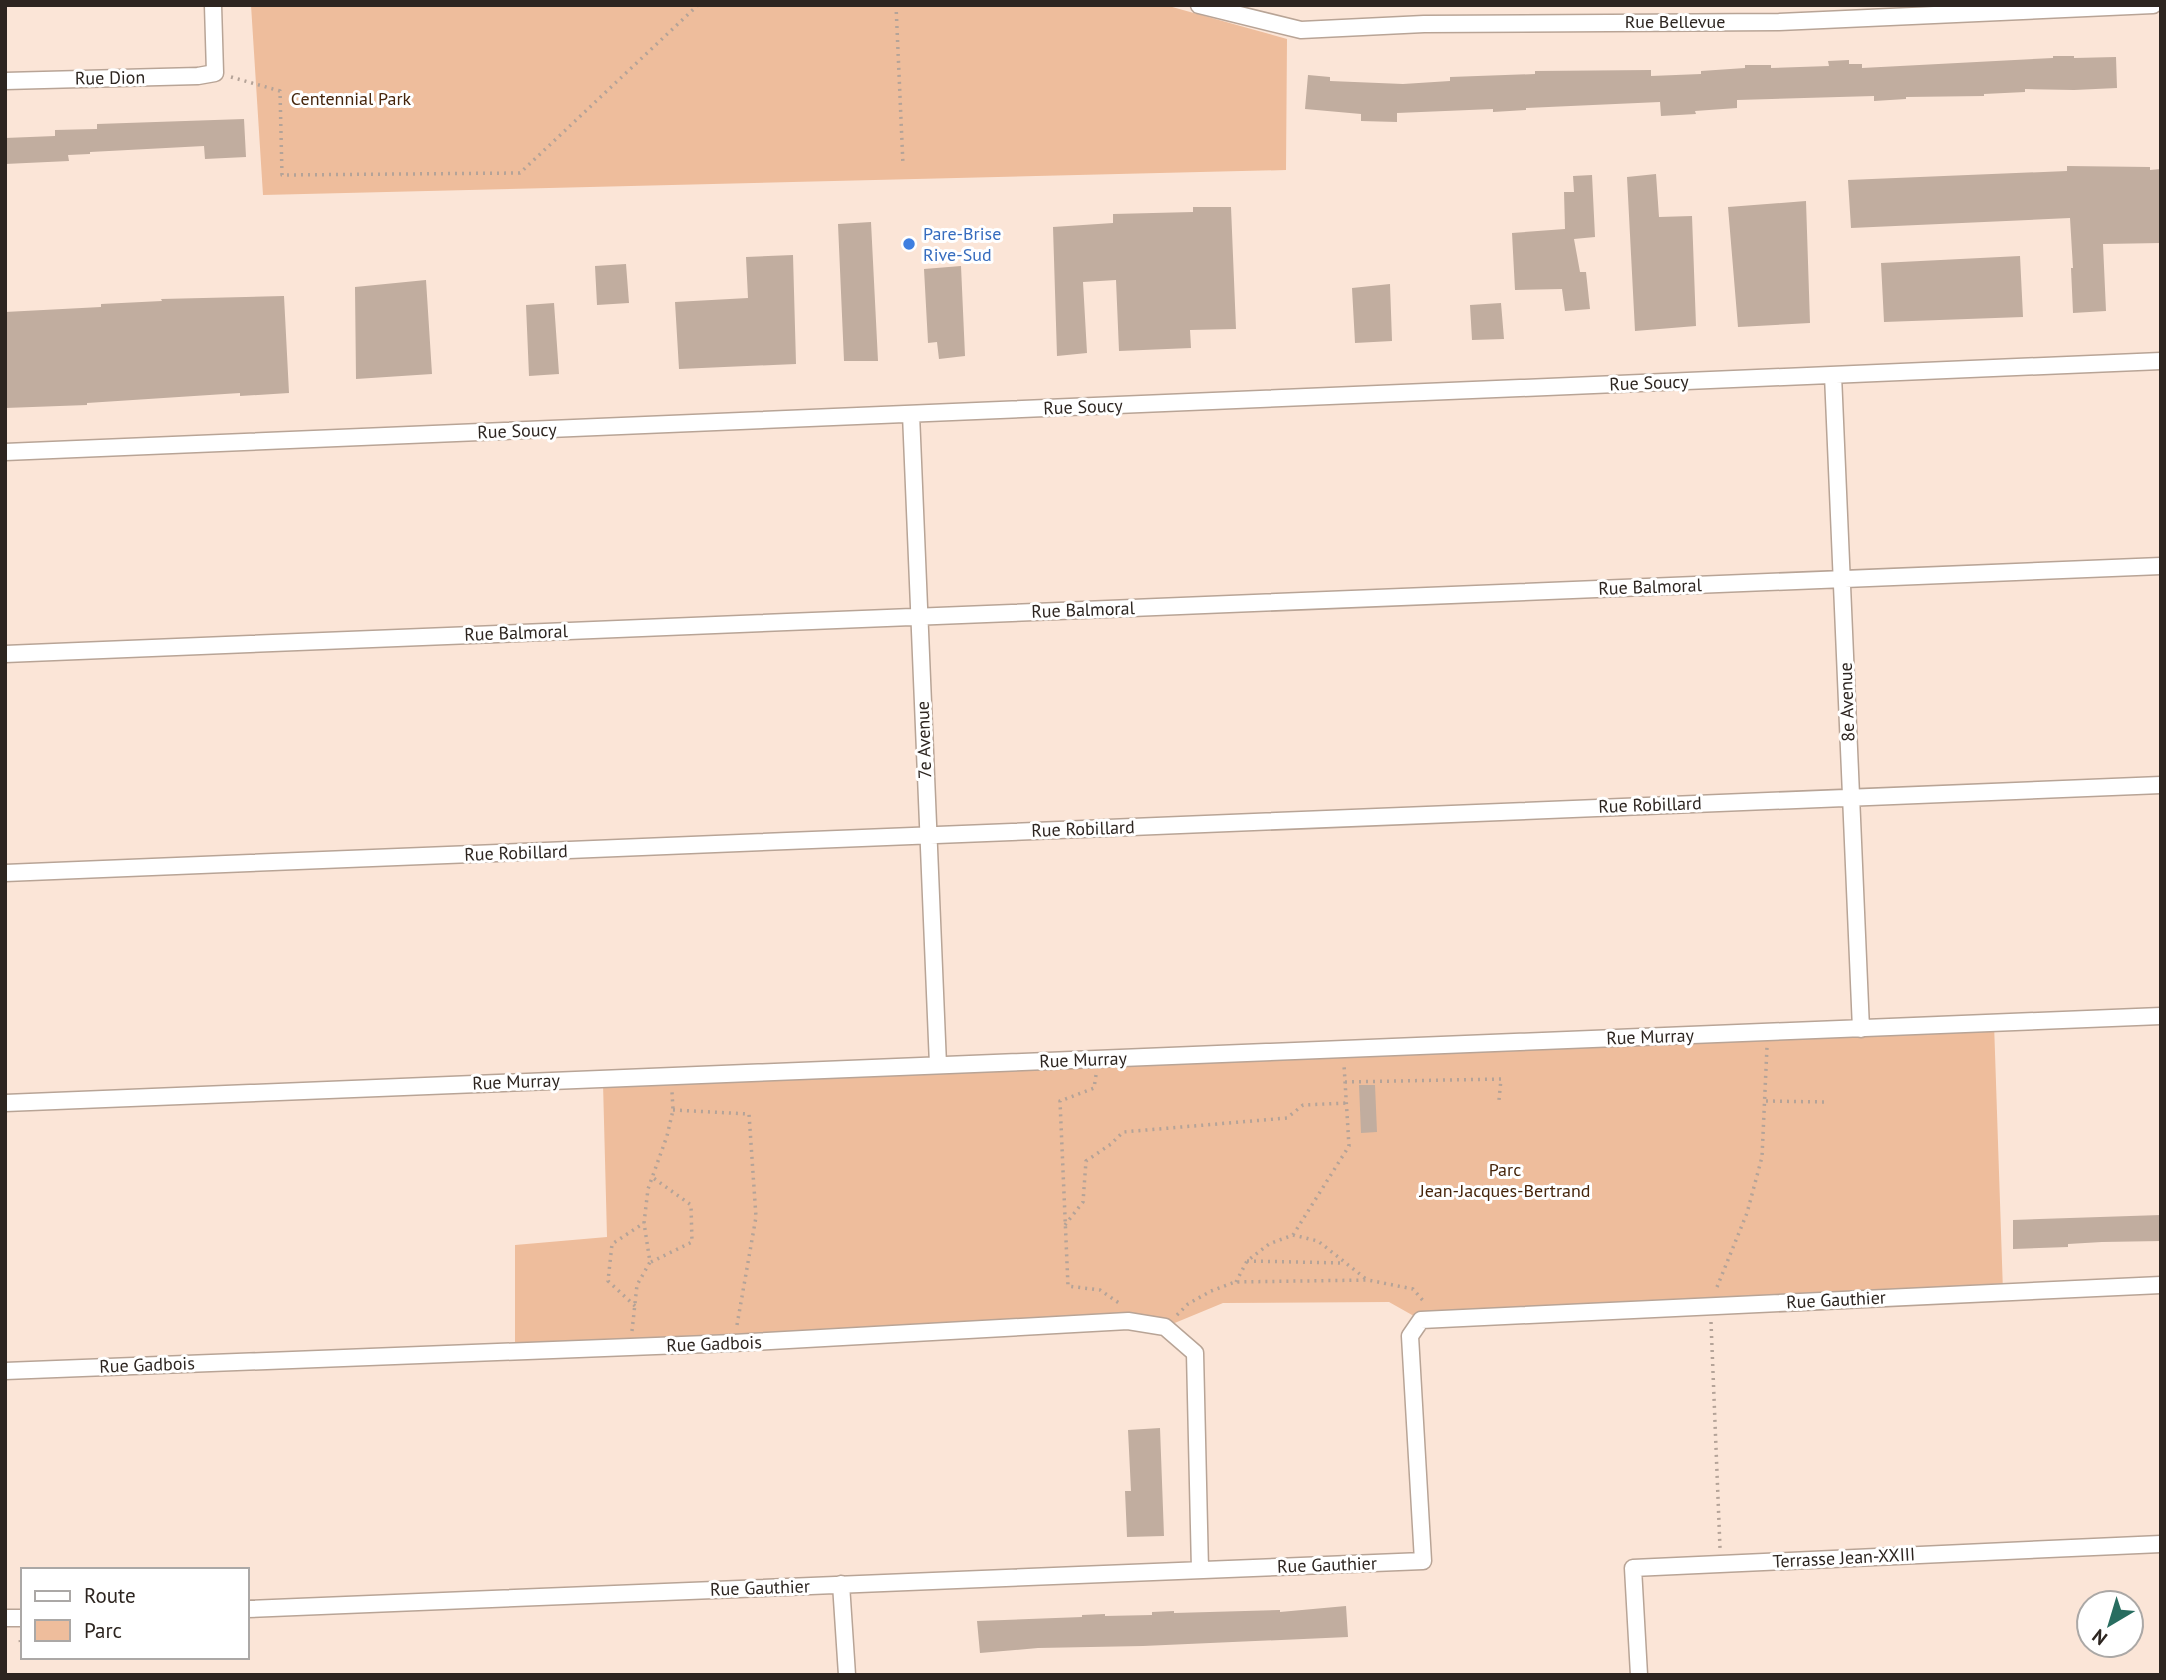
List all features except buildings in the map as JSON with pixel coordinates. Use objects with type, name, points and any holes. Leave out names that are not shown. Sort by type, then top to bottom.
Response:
[{"type":"street","points":[[213,5],[215,72]]},
{"type":"street","name":"Rue Bellevue","points":[[1199,5],[1301,30],[1424,23],[1779,22],[2153,5]]},
{"type":"street","name":"Rue Dion","points":[[5,81],[198,76],[215,72]]},
{"type":"street","name":"Rue Soucy","points":[[5,452],[2161,361]]},
{"type":"street","name":"8e Avenue","points":[[1833,375],[1861,1029]]},
{"type":"street","name":"7e Avenue","points":[[911,414],[938,1065]]},
{"type":"street","name":"Rue Balmoral","points":[[5,654],[2161,566]]},
{"type":"street","name":"Rue Robillard","points":[[5,873],[2161,785]]},
{"type":"street","name":"Rue Murray","points":[[5,1103],[2161,1016]]},
{"type":"street","name":"Rue Gauthier","points":[[248,1609],[1423,1561],[1410,1336],[1422,1320],[2161,1285]]},
{"type":"street","name":"Rue Gadbois","points":[[5,1371],[733,1343],[1128,1321],[1165,1327]]},
{"type":"street","points":[[1165,1327],[1195,1353],[1200,1570]]},
{"type":"street","name":"Terrasse Jean-XXIII","points":[[1639,1675],[1633,1568],[2161,1544]]},
{"type":"street","points":[[841,1584],[847,1675]]},
{"type":"path","points":[[215,72],[280,91],[282,175],[520,173],[698,5]]},
{"type":"path","points":[[896,5],[903,165]]},
{"type":"path","points":[[1293,1235],[1349,1146],[1343,1049]]},
{"type":"path","points":[[1098,1059],[1094,1088],[1060,1101],[1068,1286],[1100,1290],[1119,1302],[1128,1321]]},
{"type":"path","points":[[650,1262],[644,1223],[648,1189],[667,1136],[673,1110],[671,1076]]},
{"type":"path","points":[[1345,1082],[1501,1079],[1499,1100]]},
{"type":"path","points":[[1766,1101],[1825,1102]]},
{"type":"path","points":[[1065,1225],[1083,1202],[1086,1161],[1124,1132],[1287,1118],[1303,1105],[1347,1103]]},
{"type":"path","points":[[673,1110],[749,1114],[756,1217],[733,1343]]},
{"type":"path","points":[[630,1347],[637,1285],[650,1262],[692,1242],[691,1205],[652,1177]]},
{"type":"path","points":[[635,1306],[608,1281],[610,1257],[612,1244],[644,1223]]},
{"type":"path","points":[[1235,1282],[1247,1261],[1269,1244],[1293,1235],[1318,1241],[1368,1280]]},
{"type":"path","points":[[1247,1261],[1346,1263]]},
{"type":"path","points":[[1165,1327],[1188,1304],[1235,1282],[1368,1280],[1413,1289],[1439,1319]]},
{"type":"green space","name":"Centennial Park","points":[[251,5],[1165,5],[1287,39],[1286,170],[263,195]]},
{"type":"green space","name":"Parc Jean-Jacques-Bertrand","points":[[1994,1023],[2003,1292],[1421,1320],[1389,1302],[1223,1303],[1165,1327],[515,1352],[515,1245],[607,1237],[603,1083]]},
{"type":"place","name":"Pare-Brise Rive-Sud","points":[[909,244]]}]
